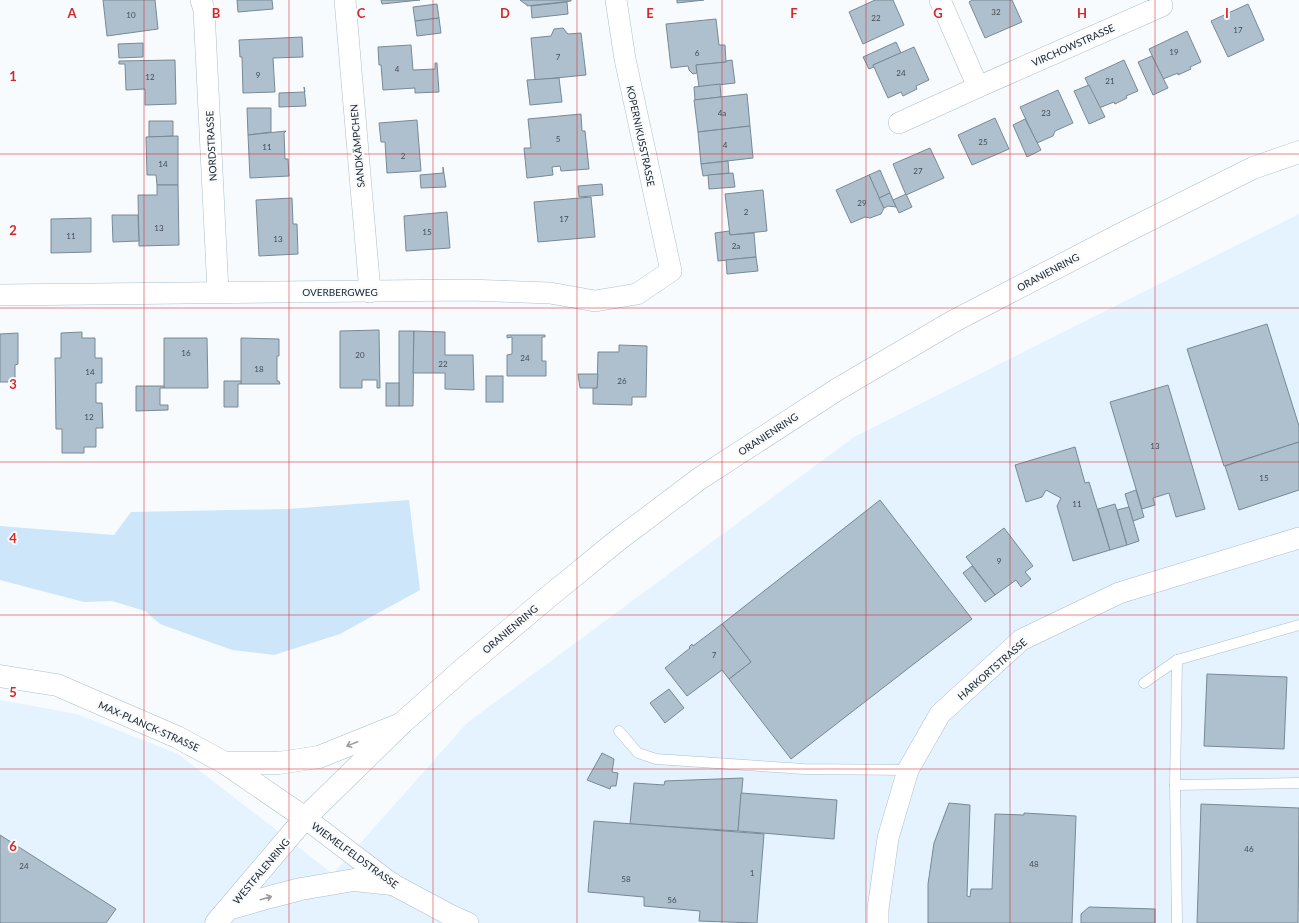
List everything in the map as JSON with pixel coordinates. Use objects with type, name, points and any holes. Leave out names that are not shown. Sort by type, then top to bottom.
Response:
[{"type":"street","name":"NORDSTRASSE","points":[[201,0],[204,10],[218,292]]},
{"type":"street","name":"SANDKÄMPCHEN","points":[[345,0],[370,292]]},
{"type":"street","name":"KOPERNIKUSSTRASSE","points":[[616,0],[625,59],[671,271]]},
{"type":"street","points":[[940,0],[978,87]]},
{"type":"street","name":"VIRCHOWSTRASSE","points":[[899,123],[1162,6],[1160,0]]},
{"type":"street","name":"ORANIENRING","points":[[305,818],[401,724],[547,598],[618,540],[699,480],[838,389],[954,321],[1127,231],[1253,168],[1299,152]]},
{"type":"street","name":"OVERBERGWEG","points":[[0,295],[468,290],[550,293],[595,301],[637,294],[671,271]]},
{"type":"street","name":"HARKORTSTRASSE","points":[[878,923],[878,909],[888,838],[908,770],[940,714],[1021,640],[1119,594],[1299,538]]},
{"type":"street","name":"MAX-PLANCK-STRASSE","points":[[0,676],[57,685],[177,737],[225,763],[305,818]]},
{"type":"street","points":[[225,763],[279,762],[319,757],[401,724]]},
{"type":"street","name":"WIEMELFELDSTRASSE","points":[[305,818],[392,884],[468,923]]},
{"type":"street","name":"WESTFALENRING","points":[[222,916],[305,818]]},
{"type":"street","points":[[222,916],[270,897],[295,891],[354,880],[392,884]]},
{"type":"lane","points":[[1144,683],[1177,660],[1299,625]]},
{"type":"lane","points":[[1177,660],[1175,785],[1177,923]]},
{"type":"lane","points":[[619,731],[638,753],[656,759],[804,769],[908,770]]},
{"type":"lane","points":[[1175,785],[1299,783]]},
{"type":"shaded area","points":[[1299,214],[1299,923],[0,923],[0,700],[77,714],[178,754],[333,874],[467,723],[854,437]]},
{"type":"shaded area","points":[[409,500],[420,590],[340,634],[274,655],[232,650],[160,624],[145,611],[112,601],[84,602],[0,580],[0,526],[114,535],[131,512],[288,509]]},
{"type":"building","points":[[103,0],[155,0],[158,29],[107,36]]},
{"type":"building","points":[[237,0],[272,0],[273,9],[238,12]]},
{"type":"building","points":[[381,0],[420,0],[382,4]]},
{"type":"building","points":[[520,0],[571,1],[527,6],[527,4]]},
{"type":"building","points":[[677,0],[704,0],[677,3]]},
{"type":"building","points":[[875,0],[893,0],[904,25],[863,44],[849,12]]},
{"type":"building","points":[[972,0],[1012,0],[1022,22],[985,38],[969,2]]},
{"type":"building","points":[[567,2],[568,14],[532,18],[531,6]]},
{"type":"building","points":[[437,4],[439,18],[415,21],[413,7]]},
{"type":"building","points":[[1248,4],[1264,40],[1228,57],[1211,21]]},
{"type":"building","points":[[439,18],[441,33],[417,36],[415,21]]},
{"type":"building","points":[[716,19],[719,45],[725,45],[726,62],[696,65],[697,73],[693,74],[689,70],[688,66],[671,68],[666,24]]},
{"type":"building","points":[[563,28],[568,34],[581,33],[586,75],[535,80],[531,38],[551,36],[554,29]]},
{"type":"building","points":[[1187,31],[1201,62],[1178,75],[1178,73],[1163,79],[1149,49]]},
{"type":"building","points":[[302,37],[303,57],[273,58],[275,92],[243,93],[242,57],[240,57],[239,40]]},
{"type":"building","points":[[896,42],[901,53],[873,65],[874,67],[869,69],[863,57]]},
{"type":"building","points":[[143,43],[143,57],[119,58],[118,44]]},
{"type":"building","points":[[411,45],[413,70],[435,69],[435,63],[437,63],[439,92],[415,93],[415,88],[383,90],[378,47]]},
{"type":"building","points":[[914,47],[929,80],[916,86],[917,89],[903,96],[901,92],[888,98],[873,65]]},
{"type":"building","points":[[1152,56],[1168,88],[1153,95],[1138,62]]},
{"type":"building","points":[[175,60],[176,104],[145,105],[145,89],[126,90],[125,64],[119,64],[119,61]]},
{"type":"building","points":[[732,60],[735,83],[699,87],[696,65]]},
{"type":"building","points":[[1124,60],[1138,91],[1126,96],[1127,98],[1115,104],[1114,102],[1099,108],[1085,78]]},
{"type":"building","points":[[559,78],[562,102],[530,105],[527,80]]},
{"type":"building","points":[[720,84],[721,97],[695,100],[694,87]]},
{"type":"building","points":[[1089,85],[1105,117],[1089,124],[1074,91]]},
{"type":"building","points":[[1058,90],[1073,123],[1055,131],[1053,136],[1037,143],[1020,107]]},
{"type":"building","points":[[305,92],[306,106],[279,107],[279,93]]},
{"type":"building","points":[[747,94],[750,126],[698,132],[694,100]]},
{"type":"building","points":[[247,108],[271,108],[271,132],[248,135]]},
{"type":"building","points":[[581,114],[582,131],[585,131],[589,169],[561,171],[560,166],[552,167],[553,175],[527,178],[524,148],[531,148],[528,119]]},
{"type":"building","points":[[995,118],[1009,149],[972,165],[958,135]]},
{"type":"building","points":[[1025,119],[1041,150],[1027,157],[1013,125]]},
{"type":"building","points":[[417,120],[421,171],[387,173],[385,142],[381,142],[379,123]]},
{"type":"building","points":[[149,121],[173,121],[173,136],[149,137]]},
{"type":"building","points":[[750,126],[753,158],[701,164],[698,132]]},
{"type":"building","points":[[286,131],[284,133],[285,159],[288,159],[289,176],[250,178],[248,135]]},
{"type":"building","points":[[178,136],[178,185],[157,185],[156,175],[147,175],[146,137]]},
{"type":"building","points":[[930,148],[944,178],[906,195],[893,164]]},
{"type":"building","points":[[728,161],[729,173],[703,176],[701,164]]},
{"type":"building","points":[[443,167],[446,187],[421,188],[420,175],[443,173]]},
{"type":"building","points":[[880,170],[890,193],[879,198],[869,175]]},
{"type":"building","points":[[733,173],[735,187],[709,189],[708,175]]},
{"type":"building","points":[[869,175],[884,208],[881,214],[870,218],[865,217],[851,223],[836,190]]},
{"type":"building","points":[[602,184],[603,195],[579,197],[578,186]]},
{"type":"building","points":[[157,185],[178,185],[179,245],[139,246],[138,195],[157,195]]},
{"type":"building","points":[[763,190],[767,231],[730,235],[725,194]]},
{"type":"building","points":[[890,193],[896,207],[888,206],[884,208],[879,198]]},
{"type":"building","points":[[906,194],[912,207],[899,213],[893,200]]},
{"type":"building","points":[[591,197],[595,237],[538,242],[534,202]]},
{"type":"building","points":[[292,198],[293,224],[297,224],[298,254],[259,256],[256,200]]},
{"type":"building","points":[[447,212],[450,248],[406,251],[404,216]]},
{"type":"building","points":[[112,215],[138,215],[139,241],[113,242]]},
{"type":"building","points":[[91,218],[91,252],[51,253],[51,219]]},
{"type":"building","points":[[729,231],[730,235],[754,233],[756,257],[718,261],[715,233]]},
{"type":"building","points":[[756,257],[758,271],[727,274],[726,260]]},
{"type":"building","points":[[1267,324],[1299,426],[1299,442],[1224,466],[1187,349]]},
{"type":"building","points":[[379,330],[380,388],[377,388],[377,380],[362,380],[362,388],[340,388],[340,331]]},
{"type":"building","points":[[399,331],[414,331],[413,406],[399,406]]},
{"type":"building","points":[[414,331],[445,332],[445,355],[473,355],[474,390],[445,389],[445,373],[413,373]]},
{"type":"building","points":[[82,332],[82,338],[95,338],[95,358],[102,358],[102,383],[96,383],[96,403],[102,403],[103,428],[96,428],[96,447],[84,447],[84,453],[62,453],[62,429],[56,429],[55,358],[61,358],[61,333]]},
{"type":"building","points":[[18,333],[18,364],[15,365],[15,382],[0,382],[0,334]]},
{"type":"building","points":[[507,335],[545,335],[545,337],[542,337],[542,361],[546,361],[546,376],[507,376],[507,355],[512,354],[512,337],[507,338]]},
{"type":"building","points":[[164,338],[207,338],[208,388],[164,388]]},
{"type":"building","points":[[241,338],[279,339],[277,381],[279,381],[280,384],[241,384]]},
{"type":"building","points":[[619,345],[647,346],[646,397],[632,397],[632,405],[593,404],[593,388],[597,388],[598,352],[619,352]]},
{"type":"building","points":[[578,374],[598,374],[597,388],[580,388]]},
{"type":"building","points":[[486,376],[503,376],[503,402],[486,402]]},
{"type":"building","points":[[224,381],[241,381],[241,384],[238,384],[238,407],[224,407]]},
{"type":"building","points":[[386,383],[399,383],[399,406],[386,406]]},
{"type":"building","points":[[1168,385],[1205,509],[1176,517],[1169,493],[1153,498],[1155,505],[1142,509],[1110,402]]},
{"type":"building","points":[[136,386],[164,386],[164,388],[160,388],[160,405],[168,405],[168,410],[136,411]]},
{"type":"building","points":[[1299,442],[1299,490],[1239,510],[1225,466]]},
{"type":"building","points":[[1075,447],[1085,483],[1089,482],[1110,550],[1073,561],[1057,506],[1061,498],[1046,490],[1042,497],[1026,502],[1015,465]]},
{"type":"building","points":[[1136,490],[1144,517],[1133,521],[1125,494]]},
{"type":"building","points":[[880,500],[972,619],[791,759],[729,679],[751,662],[722,624]]},
{"type":"building","points":[[1115,504],[1127,545],[1110,550],[1098,509]]},
{"type":"building","points":[[1129,507],[1139,541],[1127,545],[1117,510]]},
{"type":"building","points":[[1004,528],[1033,566],[1025,572],[1031,579],[1021,587],[1016,580],[995,595],[966,557]]},
{"type":"building","points":[[972,566],[995,595],[985,602],[963,573]]},
{"type":"building","points":[[722,624],[751,662],[729,679],[722,670],[687,696],[665,668],[690,648],[689,647],[692,644],[693,646]]},
{"type":"building","points":[[1207,674],[1287,677],[1284,749],[1204,746]]},
{"type":"building","points":[[669,689],[684,708],[665,723],[650,703]]},
{"type":"building","points":[[602,753],[614,759],[612,772],[618,773],[616,786],[611,786],[610,789],[587,780]]},
{"type":"building","points":[[743,778],[738,831],[630,824],[634,783],[664,785],[665,781]]},
{"type":"building","points":[[741,793],[837,800],[834,839],[738,831]]},
{"type":"building","points":[[949,803],[970,805],[967,896],[970,897],[971,889],[992,889],[995,814],[1024,815],[1024,813],[1076,816],[1072,923],[928,923],[928,884],[934,843]]},
{"type":"building","points":[[1201,804],[1299,808],[1298,923],[1197,923]]},
{"type":"building","points":[[594,821],[764,834],[757,923],[699,921],[700,911],[644,906],[644,897],[588,892]]},
{"type":"building","points":[[0,835],[116,909],[106,923],[0,923]]},
{"type":"building","points":[[1089,907],[1155,909],[1155,923],[1081,923],[1081,914]]}]
